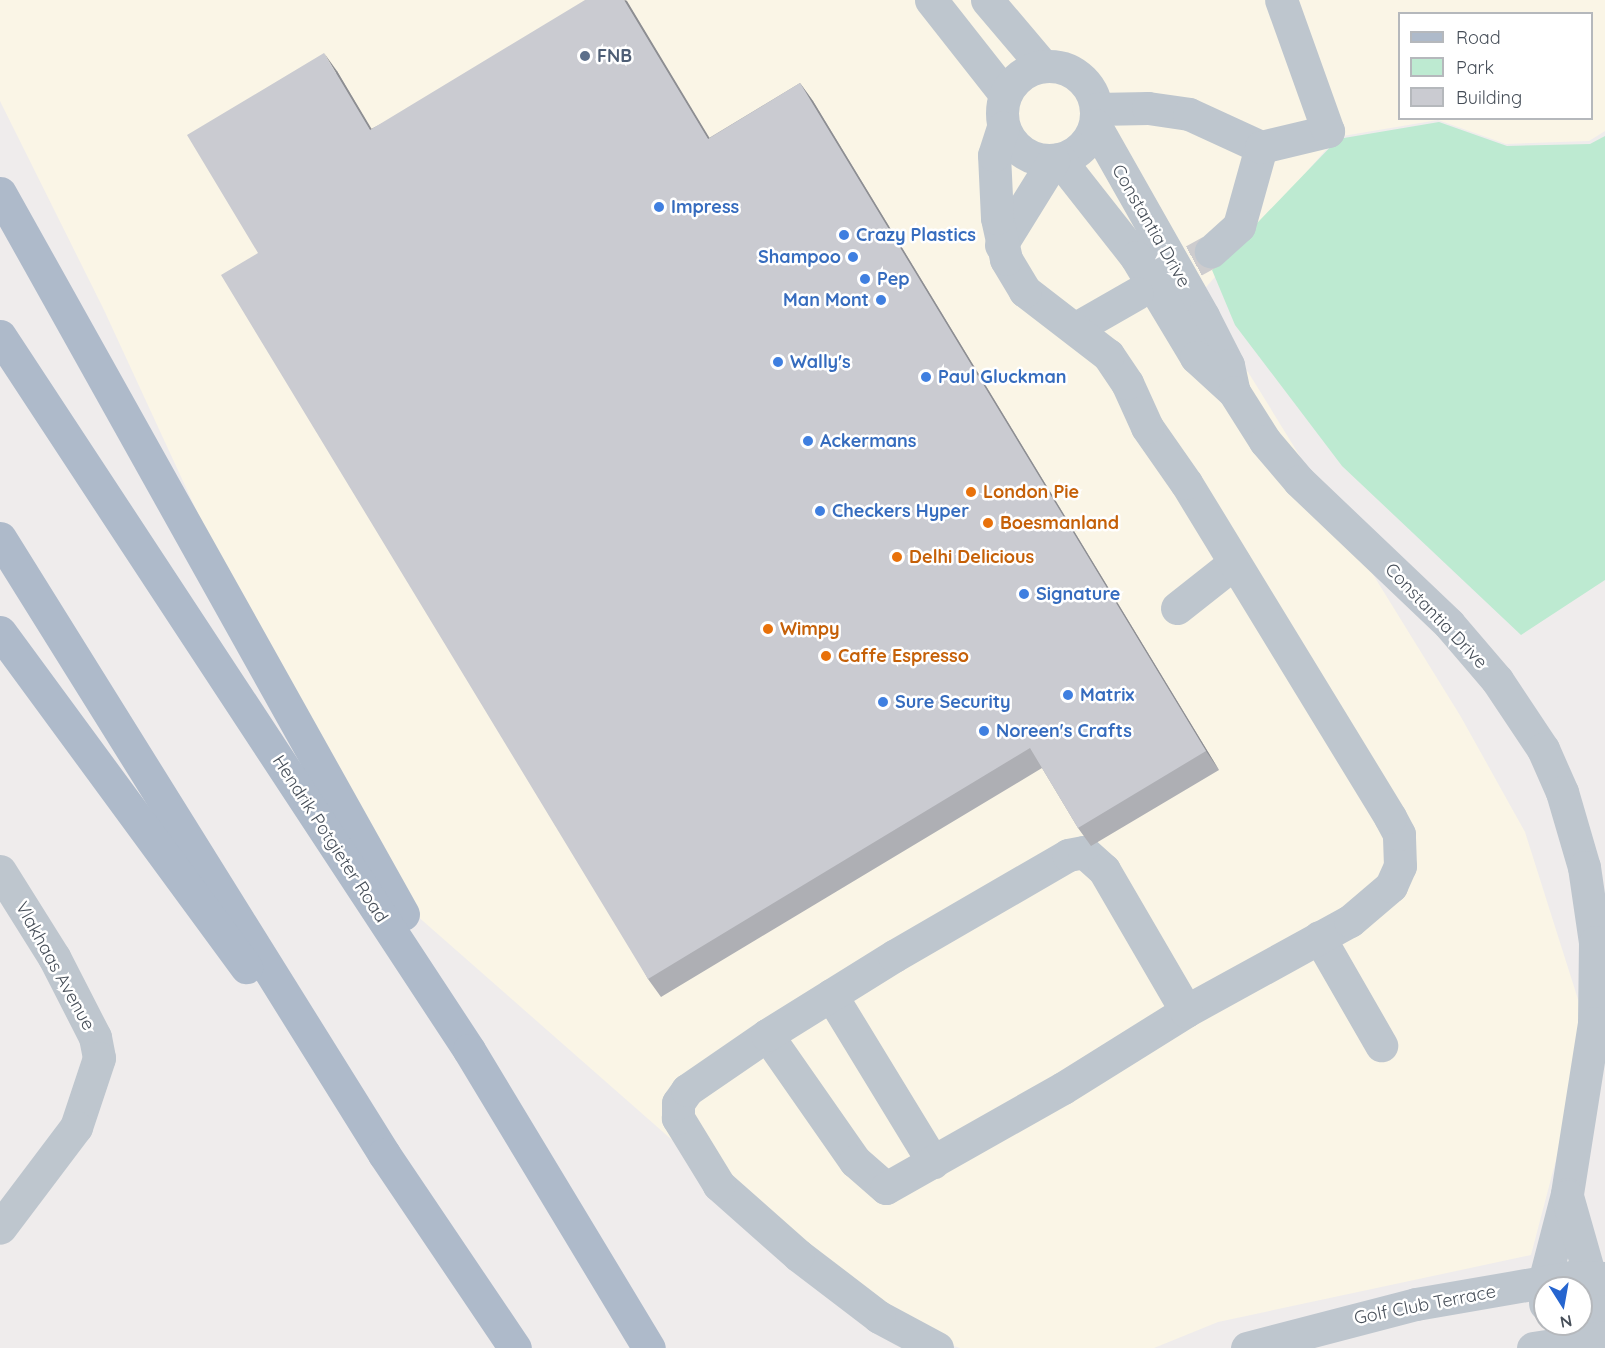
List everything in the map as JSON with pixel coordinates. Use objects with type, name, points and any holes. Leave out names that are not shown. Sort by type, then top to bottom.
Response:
[{"type":"main road","points":[[0,193],[408,923],[469,1050]]},
{"type":"main road","name":"Hendrik Potgieter Road","points":[[0,336],[469,1050],[649,1348]]},
{"type":"main road","points":[[0,538],[384,1154],[515,1348]]},
{"type":"main road","points":[[0,632],[384,1154]]},
{"type":"street","points":[[931,0],[1005,94]]},
{"type":"street","points":[[987,0],[1043,66]]},
{"type":"street","points":[[1096,117],[1148,108],[1189,114],[1261,147],[1328,132],[1281,0]]},
{"type":"street","points":[[1043,66],[1073,72],[1093,95],[1096,117],[1079,150],[1056,160],[1022,154],[1010,142],[1003,127],[1001,110],[1005,94],[1014,80],[1043,66]]},
{"type":"street","name":"Constantia Drive","points":[[1096,117],[1203,316],[1228,366],[1234,392]]},
{"type":"street","points":[[766,1035],[870,1178],[886,1188],[1186,1011],[1350,921],[1391,886],[1402,856],[1399,834],[1186,483],[1147,427],[1127,383],[1108,355],[1076,328],[1025,291],[1001,245],[994,155],[1003,127]]},
{"type":"street","points":[[1211,251],[1239,226],[1247,209],[1261,147]]},
{"type":"street","points":[[1001,245],[1056,160]]},
{"type":"street","name":"Constantia Drive","points":[[1056,160],[1136,257],[1196,357],[1234,392],[1265,441],[1299,481],[1449,624],[1497,680],[1543,749],[1562,792],[1584,867],[1595,942],[1594,1023],[1567,1194],[1548,1276]]},
{"type":"street","points":[[1076,328],[1137,293]]},
{"type":"street","points":[[1177,608],[1234,563]]},
{"type":"street","points":[[937,1348],[879,1317],[798,1255],[719,1185],[684,1133],[678,1103],[687,1090],[766,1035],[831,995],[1068,855],[1084,852],[1104,870],[1186,1011]]},
{"type":"street","name":"Vlakhaas Avenue","points":[[0,871],[54,957],[95,1037],[99,1058],[88,1099],[76,1127],[0,1228]]},
{"type":"street","points":[[1318,937],[1381,1045]]},
{"type":"street","points":[[831,995],[933,1162]]},
{"type":"street","name":"Constantia Drive","points":[[1567,1194],[1597,1277],[1594,1341]]},
{"type":"street","name":"Golf Club Terrace","points":[[1247,1348],[1416,1304],[1533,1294]]},
{"type":"street","points":[[1544,1341],[1594,1341]]},
{"type":"shaded area","points":[[0,0],[1605,0],[1605,131],[1589,141],[1506,144],[1438,120],[1337,137],[1187,309],[1248,372],[1461,717],[1525,832],[1589,1034],[1531,1255],[1218,1322],[1154,1348],[960,1348],[878,1321],[415,914],[272,674],[104,310],[0,101]]},
{"type":"green space","points":[[1439,122],[1507,146],[1590,144],[1605,136],[1605,580],[1521,635],[1342,466],[1235,325],[1212,270],[1338,139]]},
{"type":"building","points":[[585,0],[624,0],[708,139],[800,83],[1206,751],[1078,828],[1030,748],[648,979],[221,275],[258,253],[187,135],[324,53],[370,130]]},
{"type":"tunnel","points":[[1151,284],[1211,251]]},
{"type":"place","name":"FNB","points":[[585,56]]},
{"type":"place","name":"Impress","points":[[659,207]]},
{"type":"place","name":"Crazy Plastics","points":[[844,235]]},
{"type":"place","name":"Shampoo","points":[[853,257]]},
{"type":"place","name":"Pep","points":[[865,279]]},
{"type":"place","name":"Man Mont","points":[[881,300]]},
{"type":"place","name":"Wally's","points":[[778,362]]},
{"type":"place","name":"Paul Gluckman","points":[[926,377]]},
{"type":"place","name":"Ackermans","points":[[808,441]]},
{"type":"place","name":"London Pie","points":[[971,492]]},
{"type":"place","name":"Checkers Hyper","points":[[820,511]]},
{"type":"place","name":"Boesmanland","points":[[988,523]]},
{"type":"place","name":"Delhi Delicious","points":[[897,557]]},
{"type":"place","name":"Signature","points":[[1024,594]]},
{"type":"place","name":"Wimpy","points":[[768,629]]},
{"type":"place","name":"Caffe Espresso","points":[[826,656]]},
{"type":"place","name":"Matrix","points":[[1068,695]]},
{"type":"place","name":"Sure Security","points":[[883,702]]},
{"type":"place","name":"Noreen's Crafts","points":[[984,731]]}]
